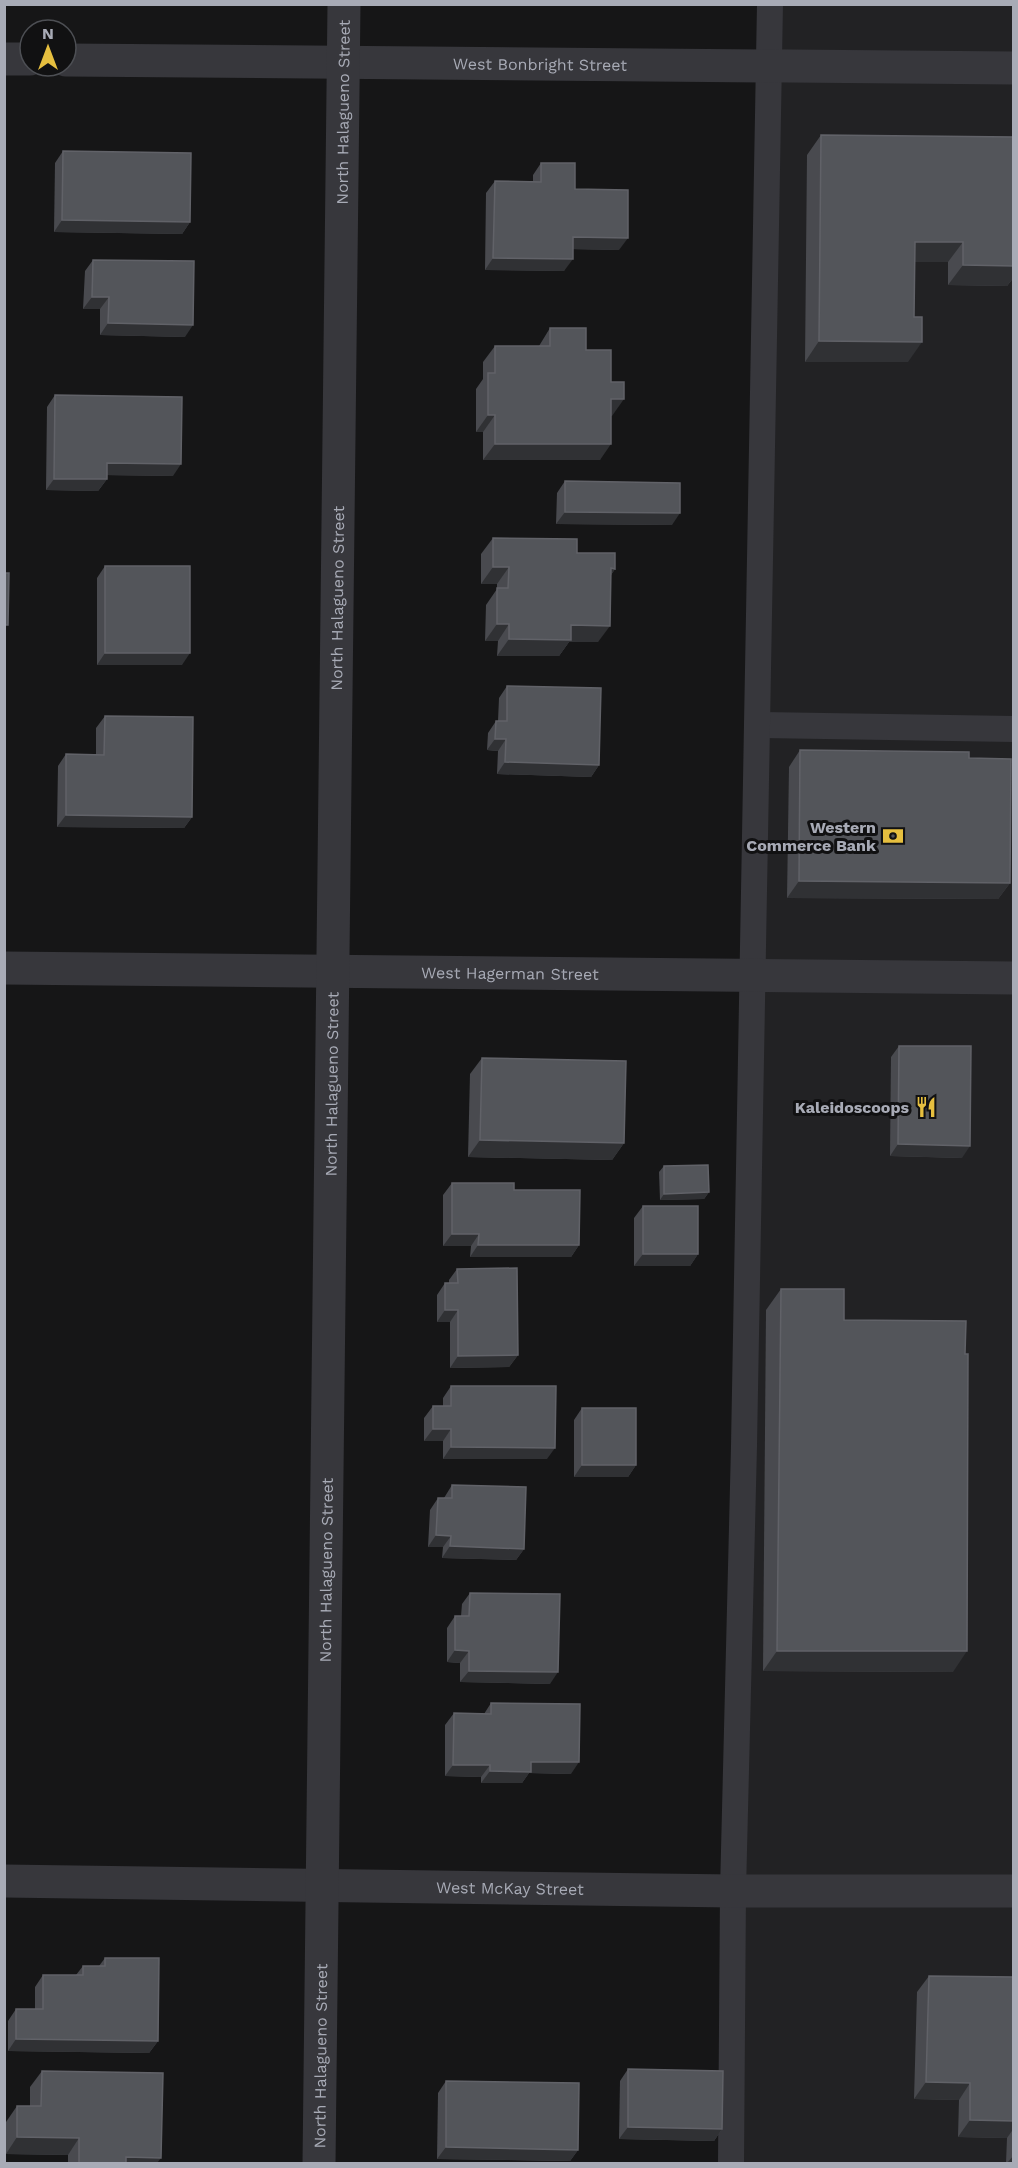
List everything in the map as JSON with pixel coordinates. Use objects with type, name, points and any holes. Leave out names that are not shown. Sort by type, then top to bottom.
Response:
[{"type":"street","name":"North Halagueno Street","points":[[319,2163],[320,1885],[344,4]]},
{"type":"street","name":"West Bonbright Street","points":[[78,60],[769,68],[1014,68]]},
{"type":"street","name":"West Hagerman Street","points":[[4,968],[332,972],[751,973],[1014,978]]},
{"type":"street","name":"West McKay Street","points":[[4,1881],[733,1891],[1014,1891]]},
{"type":"lane","points":[[731,2163],[733,1891],[744,1446],[770,4]]},
{"type":"lane","points":[[757,725],[1014,729]]},
{"type":"shaded area","points":[[770,5],[1013,5],[1013,2163],[731,2164]]},
{"type":"building","points":[[821,135],[1014,137],[1014,266],[963,265],[963,242],[915,242],[914,317],[922,317],[922,342],[819,341]]},
{"type":"building","points":[[63,151],[191,153],[190,222],[62,220]]},
{"type":"building","points":[[541,163],[575,163],[575,189],[628,190],[628,238],[573,237],[573,259],[493,258],[495,181],[541,182]]},
{"type":"building","points":[[93,260],[194,261],[193,325],[108,323],[109,297],[92,297]]},
{"type":"building","points":[[550,328],[586,328],[586,350],[611,350],[611,382],[624,382],[624,399],[611,399],[611,444],[495,444],[495,415],[488,415],[488,373],[495,373],[495,346],[550,346]]},
{"type":"building","points":[[55,395],[182,397],[181,464],[107,463],[107,479],[54,479]]},
{"type":"building","points":[[565,481],[680,483],[680,513],[565,512]]},
{"type":"building","points":[[493,538],[577,539],[577,553],[615,553],[615,569],[611,568],[610,626],[571,625],[571,640],[509,639],[509,624],[497,624],[497,588],[508,588],[509,567],[493,567]]},
{"type":"building","points":[[105,566],[190,566],[190,653],[105,653]]},
{"type":"building","points":[[4,573],[9,573],[8,625],[4,625]]},
{"type":"building","points":[[507,686],[601,688],[599,765],[505,762],[506,739],[495,739],[496,721],[507,721]]},
{"type":"building","points":[[5,689],[5,759],[4,759]]},
{"type":"building","points":[[105,716],[193,717],[192,817],[66,815],[66,754],[104,755]]},
{"type":"building","name":"Western Commerce Bank","points":[[800,750],[969,752],[969,758],[1011,759],[1010,883],[799,881]]},
{"type":"building","name":"Kaleidoscoops","points":[[899,1046],[971,1046],[970,1146],[898,1144]]},
{"type":"building","points":[[482,1058],[626,1061],[624,1143],[480,1140]]},
{"type":"building","points":[[708,1165],[709,1192],[664,1194],[664,1166]]},
{"type":"building","points":[[452,1183],[514,1183],[514,1190],[580,1190],[579,1245],[478,1245],[479,1234],[452,1234]]},
{"type":"building","points":[[643,1206],[698,1206],[698,1254],[643,1254]]},
{"type":"building","points":[[517,1268],[518,1355],[458,1356],[458,1310],[445,1310],[445,1283],[458,1283],[457,1269]]},
{"type":"building","points":[[781,1289],[844,1289],[844,1320],[966,1321],[965,1354],[968,1354],[967,1651],[777,1651]]},
{"type":"building","points":[[451,1386],[556,1386],[555,1448],[451,1447],[451,1429],[433,1429],[433,1406],[451,1406]]},
{"type":"building","points":[[582,1408],[636,1408],[636,1465],[582,1465]]},
{"type":"building","points":[[452,1485],[526,1487],[524,1549],[450,1546],[451,1536],[436,1535],[438,1498],[452,1498]]},
{"type":"building","points":[[470,1593],[560,1594],[558,1672],[469,1671],[469,1651],[455,1650],[455,1616],[469,1616]]},
{"type":"building","points":[[491,1703],[580,1704],[579,1762],[531,1762],[531,1772],[490,1771],[490,1765],[453,1765],[454,1713],[491,1714]]},
{"type":"building","points":[[105,1958],[159,1958],[158,2041],[16,2039],[16,2009],[43,2009],[43,1975],[83,1975],[83,1966],[105,1966]]},
{"type":"building","points":[[929,1976],[1014,1977],[1014,2121],[970,2120],[970,2083],[926,2082]]},
{"type":"building","points":[[628,2069],[723,2071],[722,2129],[628,2127]]},
{"type":"building","points":[[42,2071],[163,2073],[161,2158],[126,2157],[126,2163],[79,2163],[79,2138],[17,2137],[17,2106],[41,2106]]},
{"type":"building","points":[[446,2081],[579,2083],[578,2150],[446,2147]]},
{"type":"place","name":"Western Commerce Bank","points":[[893,836]]},
{"type":"place","name":"Kaleidoscoops","points":[[926,1107]]}]
